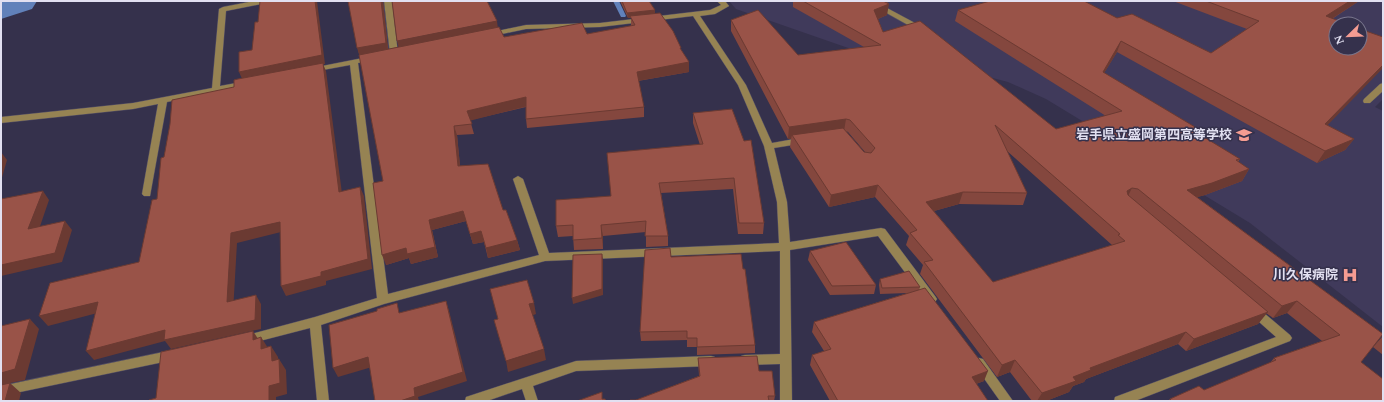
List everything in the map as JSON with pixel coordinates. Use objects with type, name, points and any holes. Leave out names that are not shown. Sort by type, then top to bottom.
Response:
[{"type":"street","points":[[216,90],[223,9],[266,1]]},
{"type":"street","points":[[301,73],[391,55],[388,1]]},
{"type":"street","points":[[479,36],[526,27],[600,25],[712,12],[725,6],[721,1]]},
{"type":"street","points":[[869,1],[911,23]]},
{"type":"street","points":[[695,14],[742,85],[769,146],[782,202],[785,247],[786,401]]},
{"type":"street","points":[[354,62],[383,300]]},
{"type":"street","points":[[1,120],[133,106],[255,82]]},
{"type":"street","points":[[1366,101],[1383,86]]},
{"type":"street","points":[[147,194],[163,100]]},
{"type":"street","points":[[769,146],[814,139]]},
{"type":"street","points":[[518,179],[545,256]]},
{"type":"street","points":[[233,343],[316,322],[383,300],[545,256],[785,247],[881,232],[937,307]]},
{"type":"street","points":[[1125,400],[1286,338],[1244,302]]},
{"type":"street","points":[[316,322],[323,401]]},
{"type":"street","points":[[970,351],[1007,401]]},
{"type":"street","points":[[1,391],[187,352]]},
{"type":"street","points":[[471,401],[576,366],[786,359]]},
{"type":"street","points":[[526,383],[532,401]]},
{"type":"shaded area","name":"岩手県立盛岡第四高等学校","points":[[729,1],[1383,1],[1383,99],[1375,107],[1383,111],[1383,327],[1250,223],[1046,99],[1008,82],[916,58],[854,50],[736,9]]},
{"type":"building","points":[[260,1],[315,1],[322,55],[239,72],[239,52],[252,50],[255,22],[258,22]]},
{"type":"building","points":[[348,1],[381,1],[386,43],[357,48]]},
{"type":"building","points":[[392,1],[487,1],[497,21],[397,41]]},
{"type":"building","points":[[622,1],[649,1],[655,10],[627,13]]},
{"type":"building","points":[[803,1],[883,1],[889,4],[874,10],[883,32],[920,21],[1056,129],[1122,111],[958,10],[990,1],[1084,1],[1117,18],[1132,14],[1211,53],[1259,21],[1206,1],[1350,1],[1326,16],[1328,17],[1328,56],[1368,56],[1368,32],[1383,37],[1383,65],[1325,124],[1354,139],[1325,151],[1121,41],[1103,72],[1200,130],[1194,131],[1240,159],[1236,160],[1249,169],[1212,183],[1187,190],[1383,334],[1361,362],[1383,379],[1383,401],[1172,401],[1170,399],[1199,386],[1204,390],[1276,360],[1274,358],[1340,335],[1297,301],[1282,306],[1138,189],[1132,188],[1127,191],[1128,195],[1268,312],[1194,339],[1186,332],[1090,368],[1091,370],[1073,377],[1076,381],[1042,393],[1015,360],[1002,365],[924,262],[933,260],[910,233],[917,230],[878,185],[831,195],[792,135],[843,128],[864,152],[871,153],[875,148],[850,120],[846,119],[789,127],[731,20],[758,10],[798,55],[881,45]],"holes":[[[995,125],[1120,234],[1118,235],[1125,241],[993,282],[926,202],[963,192],[1027,193]]]},
{"type":"building","points":[[660,13],[673,31],[680,48],[689,62],[637,72],[644,107],[526,119],[526,97],[467,111],[472,124],[454,126],[458,166],[488,164],[503,210],[506,210],[517,240],[486,248],[481,231],[470,234],[463,211],[429,220],[435,247],[407,254],[406,248],[382,255],[373,183],[383,181],[359,55],[499,27],[504,37],[582,23],[587,34],[635,25],[630,16]]},
{"type":"building","points":[[323,63],[339,192],[360,187],[368,259],[321,272],[321,276],[281,286],[280,222],[231,233],[227,302],[256,295],[255,320],[164,340],[165,330],[86,351],[98,302],[39,316],[50,283],[139,262],[152,200],[157,199],[161,158],[164,157],[170,124],[172,100],[234,87],[234,80],[238,79]]},
{"type":"building","points":[[732,109],[744,141],[751,140],[764,223],[739,223],[734,178],[659,183],[668,236],[645,236],[646,221],[601,225],[602,238],[573,240],[573,225],[556,226],[556,200],[611,196],[607,153],[703,144],[693,113]]},
{"type":"building","points":[[43,191],[28,229],[65,221],[55,253],[1,265],[1,199]]},
{"type":"building","points":[[846,242],[876,285],[832,286],[810,251]]},
{"type":"building","points":[[670,248],[671,257],[741,254],[743,269],[745,269],[755,345],[697,347],[697,338],[687,338],[687,331],[640,332],[645,250]]},
{"type":"building","points":[[602,254],[602,289],[572,298],[573,255]]},
{"type":"building","points":[[909,271],[920,287],[882,288],[880,279]]},
{"type":"building","points":[[527,280],[534,303],[529,304],[544,349],[506,361],[494,320],[498,319],[490,289]]},
{"type":"building","points":[[925,288],[988,371],[972,377],[988,401],[838,401],[812,355],[831,349],[814,322]]},
{"type":"building","points":[[446,301],[463,372],[414,388],[415,396],[400,401],[375,401],[368,357],[333,368],[329,325],[377,311],[377,309],[397,303],[399,313]]},
{"type":"building","points":[[30,319],[15,369],[1,373],[1,326]]},
{"type":"building","points":[[253,331],[253,340],[261,337],[261,349],[271,346],[272,361],[279,359],[280,383],[269,386],[269,401],[149,401],[156,398],[161,352]]},
{"type":"building","points":[[757,356],[759,371],[772,371],[775,396],[768,396],[769,401],[630,400],[636,400],[700,376],[698,358]]},
{"type":"building","points":[[10,383],[5,401],[1,401],[1,385]]},
{"type":"building","points":[[602,392],[602,399],[605,399],[606,401],[577,401]]},
{"type":"waterway","points":[[1,8],[19,1]]},
{"type":"waterway","points":[[616,1],[623,16]]},
{"type":"place","name":"岩手県立盛岡第四高等学校","points":[[1244,135]]},
{"type":"place","name":"川久保病院","points":[[1350,275]]}]
